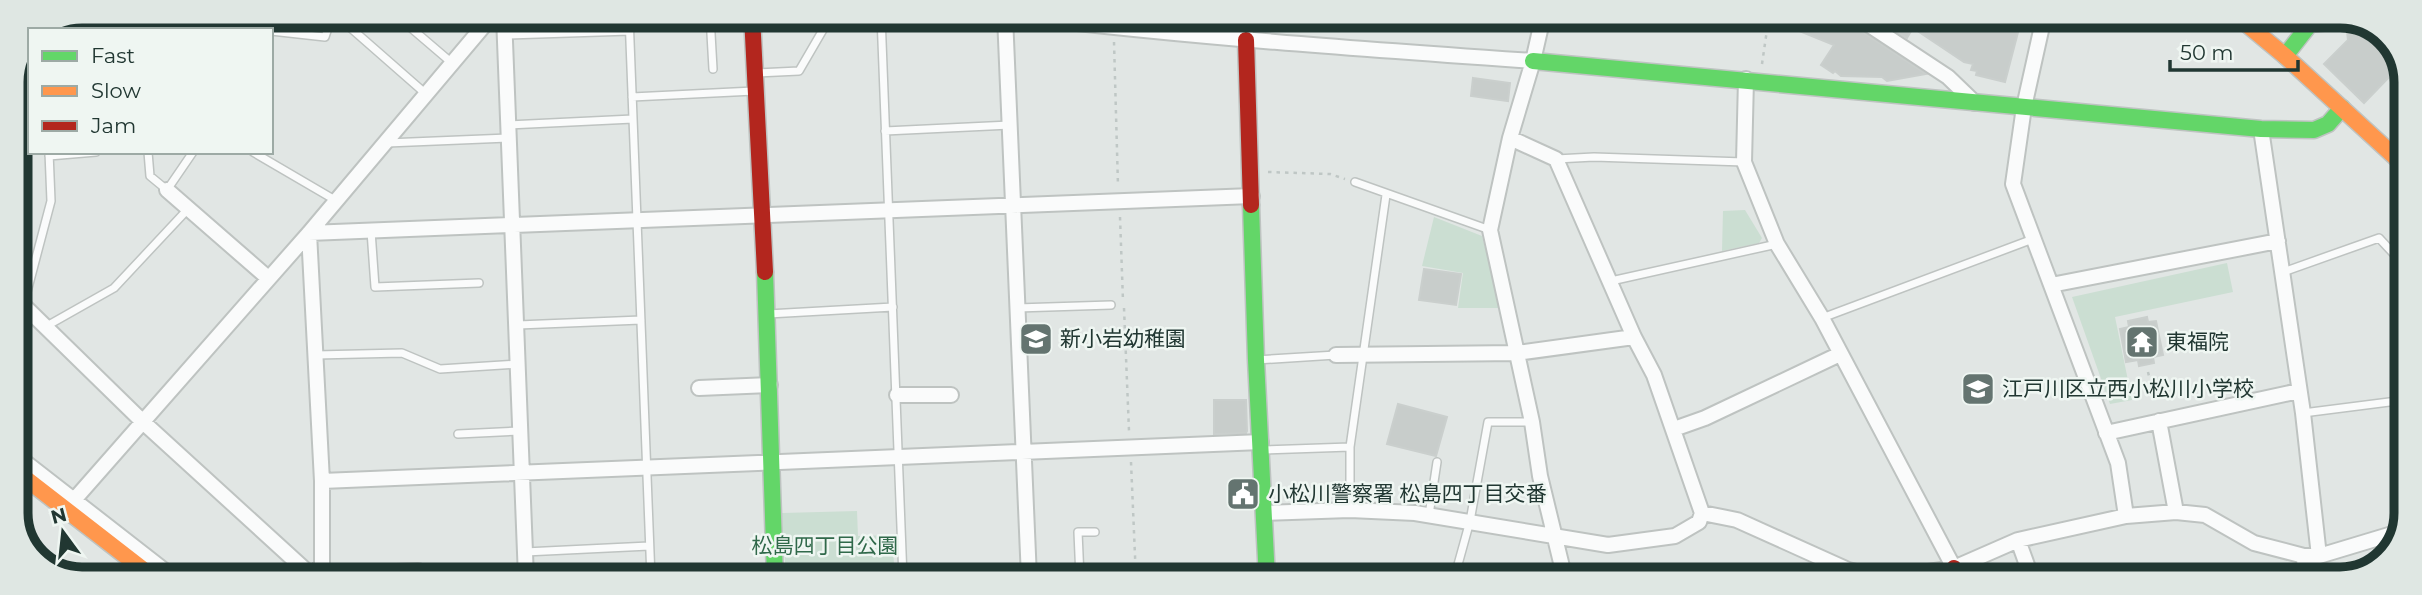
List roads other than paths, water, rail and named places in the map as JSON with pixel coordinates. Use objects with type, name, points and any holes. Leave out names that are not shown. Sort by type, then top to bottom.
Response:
[{"type":"street","points":[[74,500],[309,233],[482,28]]},
{"type":"street","points":[[505,28],[526,567]]},
{"type":"street","points":[[753,28],[770,385],[775,567]]},
{"type":"street","points":[[1006,28],[1028,567]]},
{"type":"street","points":[[1151,28],[1245,40],[1752,80],[2261,129],[2322,129],[2342,108]]},
{"type":"street","points":[[1245,28],[1256,360],[1266,567]]},
{"type":"street","points":[[1540,28],[1510,138],[1490,230],[1532,422],[1540,476],[1562,567]]},
{"type":"street","points":[[1874,28],[1948,77],[1975,103]]},
{"type":"street","points":[[2042,28],[2024,107],[2013,184],[2119,463],[2126,516]]},
{"type":"street","points":[[2252,28],[2285,55],[2394,156]]},
{"type":"street","points":[[2285,55],[2304,28]]},
{"type":"street","points":[[1752,80],[1744,162],[1777,244],[1822,318],[1949,567]]},
{"type":"street","points":[[2261,129],[2283,272],[2319,556]]},
{"type":"street","points":[[1264,513],[1350,510],[1429,515],[1608,545],[1675,536],[1699,522],[1702,513],[1654,374],[1633,337],[1556,159],[1510,138]]},
{"type":"street","points":[[167,190],[268,278]]},
{"type":"street","points":[[309,233],[1252,196]]},
{"type":"street","points":[[309,233],[322,481],[320,567]]},
{"type":"street","points":[[2051,285],[2278,241]]},
{"type":"street","points":[[28,316],[45,327],[300,567]]},
{"type":"street","points":[[1336,355],[1517,354],[1633,337]]},
{"type":"street","points":[[1674,429],[1705,418],[1840,354]]},
{"type":"street","points":[[699,388],[770,385]]},
{"type":"street","points":[[2106,432],[2158,416],[2299,391]]},
{"type":"street","points":[[897,395],[951,395]]},
{"type":"street","points":[[2158,416],[2176,512]]},
{"type":"street","points":[[322,481],[1023,452],[1260,446]]},
{"type":"street","points":[[28,464],[160,567]]},
{"type":"street","points":[[28,480],[140,567]]},
{"type":"street","points":[[1968,567],[2018,540],[2126,516],[2176,512],[2205,515],[2254,543],[2304,556],[2319,556],[2390,535]]},
{"type":"street","points":[[1702,513],[1737,520],[1841,567]]},
{"type":"street","points":[[2018,540],[2028,567]]},
{"type":"street","points":[[2304,556],[2304,567]]},
{"type":"lane","points":[[273,30],[325,37],[329,28]]},
{"type":"lane","points":[[349,28],[426,94]]},
{"type":"lane","points":[[411,28],[452,63]]},
{"type":"lane","points":[[630,28],[650,567]]},
{"type":"lane","points":[[711,28],[713,69]]},
{"type":"lane","points":[[755,73],[799,71],[824,28]]},
{"type":"lane","points":[[881,28],[903,567]]},
{"type":"lane","points":[[1885,35],[1890,28]]},
{"type":"lane","points":[[505,35],[630,31]]},
{"type":"lane","points":[[632,97],[757,91]]},
{"type":"lane","points":[[383,144],[633,120]]},
{"type":"lane","points":[[885,131],[1010,125]]},
{"type":"lane","points":[[28,276],[51,201],[49,154]]},
{"type":"lane","points":[[149,154],[150,176],[167,190],[192,154]]},
{"type":"lane","points":[[256,154],[335,200]]},
{"type":"lane","points":[[1556,159],[1594,157],[1744,162]]},
{"type":"lane","points":[[1354,182],[1490,230]]},
{"type":"lane","points":[[1350,510],[1350,447],[1386,195]]},
{"type":"lane","points":[[45,327],[114,288],[188,209]]},
{"type":"lane","points":[[371,231],[375,286],[479,283]]},
{"type":"lane","points":[[2283,272],[2379,238],[2394,254]]},
{"type":"lane","points":[[1822,318],[2033,239]]},
{"type":"lane","points":[[1611,281],[1777,244]]},
{"type":"lane","points":[[1017,308],[1111,305]]},
{"type":"lane","points":[[767,314],[893,307]]},
{"type":"lane","points":[[517,325],[641,320]]},
{"type":"lane","points":[[315,355],[402,353],[440,369],[519,364]]},
{"type":"lane","points":[[1256,360],[1336,355]]},
{"type":"lane","points":[[2302,413],[2394,401]]},
{"type":"lane","points":[[1457,567],[1470,521],[1488,422],[1532,422]]},
{"type":"lane","points":[[458,434],[520,431]]},
{"type":"lane","points":[[1260,446],[1350,447]]},
{"type":"lane","points":[[1429,515],[1437,461]]},
{"type":"lane","points":[[1079,567],[1078,532],[1095,532]]},
{"type":"lane","points":[[525,552],[649,546]]},
{"type":"place","name":"新小岩幼稚園","points":[[1036,339]]},
{"type":"place","name":"東福院","points":[[2142,342]]},
{"type":"place","name":"江戸川区立西小松川小学校","points":[[1978,389]]},
{"type":"place","name":"小松川警察署 松島四丁目交番","points":[[1243,494]]},
{"type":"park label","name":"松島四丁目公園","points":[[825,546]]}]
